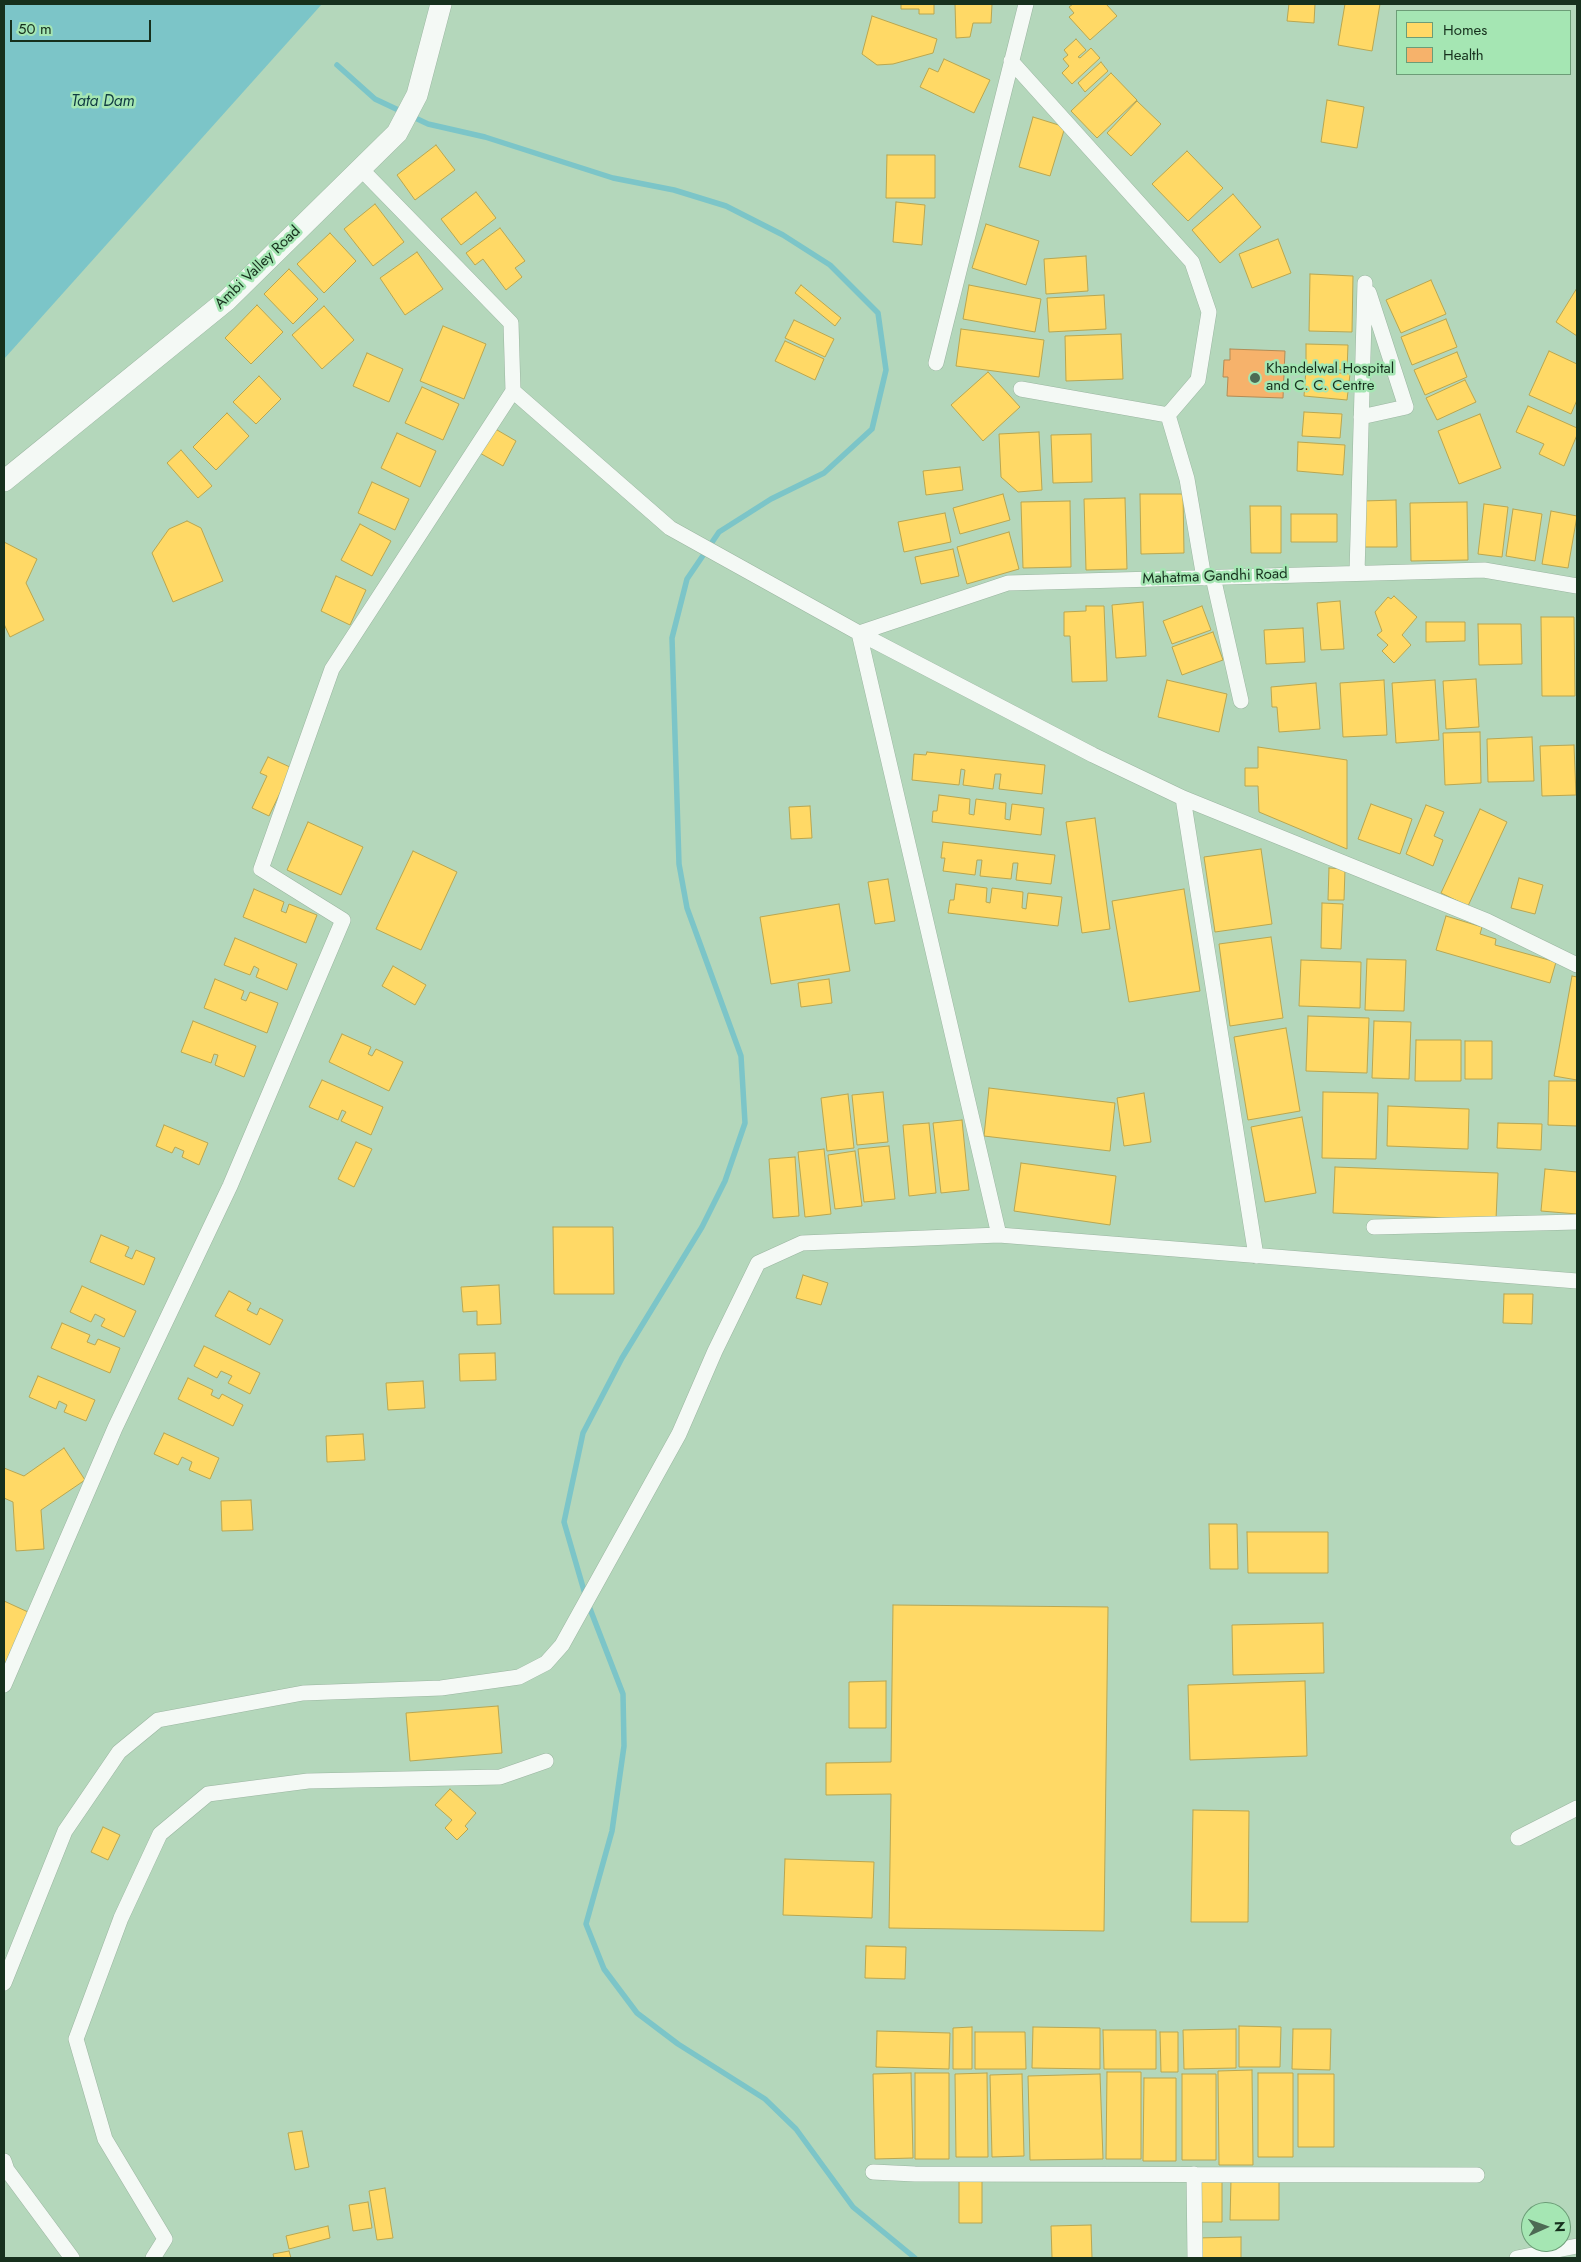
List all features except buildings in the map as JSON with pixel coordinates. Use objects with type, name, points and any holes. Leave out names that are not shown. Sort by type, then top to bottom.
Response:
[{"type":"main road","name":"Ambi Valley Road","points":[[4,481],[227,300],[397,133],[417,95],[441,4]]},
{"type":"street","points":[[936,363],[1026,4]]},
{"type":"street","points":[[1012,61],[1192,262],[1209,312],[1202,361],[1198,380],[1168,414]]},
{"type":"street","points":[[4,1685],[114,1428],[230,1186],[343,920],[261,869],[332,669],[513,391],[511,323],[361,169]]},
{"type":"street","points":[[1357,573],[1361,417],[1363,369],[1365,282],[1406,407],[1361,417]]},
{"type":"street","points":[[1021,389],[1168,414]]},
{"type":"street","points":[[513,391],[670,528],[859,633],[1093,755],[1183,798],[1487,921],[1577,965]]},
{"type":"street","points":[[1168,414],[1187,479],[1208,578],[1241,701]]},
{"type":"street","name":"Mahatma Gandhi Road","points":[[859,633],[1008,583],[1484,570],[1577,586]]},
{"type":"street","points":[[859,633],[999,1235]]},
{"type":"street","points":[[1183,798],[1256,1256]]},
{"type":"street","points":[[1374,1227],[1577,1222]]},
{"type":"street","points":[[4,1983],[65,1831],[119,1752],[158,1720],[303,1693],[441,1688],[519,1678],[546,1663],[562,1645],[613,1556],[678,1434],[715,1351],[758,1263],[802,1243],[999,1235],[1577,1281]]},
{"type":"street","points":[[153,2258],[165,2239],[105,2139],[76,2039],[121,1918],[160,1834],[208,1794],[308,1781],[500,1777],[546,1761]]},
{"type":"street","points":[[1518,1838],[1577,1808]]},
{"type":"street","points":[[4,2161],[7,2170],[72,2258]]},
{"type":"street","points":[[873,2172],[914,2174],[1478,2175]]},
{"type":"street","points":[[1194,2174],[1195,2258]]},
{"type":"street","points":[[1517,2258],[1577,2246]]},
{"type":"water","name":"Tata Dam","points":[[4,4],[322,4],[4,359]]},
{"type":"waterway","points":[[337,65],[375,99],[428,124],[485,137],[613,178],[674,190],[726,206],[783,235],[830,265],[878,313],[886,370],[872,429],[824,473],[771,499],[719,532],[687,579],[672,638],[679,864],[687,908],[741,1056],[745,1123],[725,1181],[702,1227],[622,1358],[583,1433],[564,1522],[587,1601],[623,1694],[624,1746],[612,1831],[586,1924],[604,1969],[637,2013],[678,2044],[765,2099],[796,2129],[853,2207],[915,2258]]},
{"type":"place","name":"Khandelwal Hospital and C. C. Centre","points":[[1255,378]]}]
